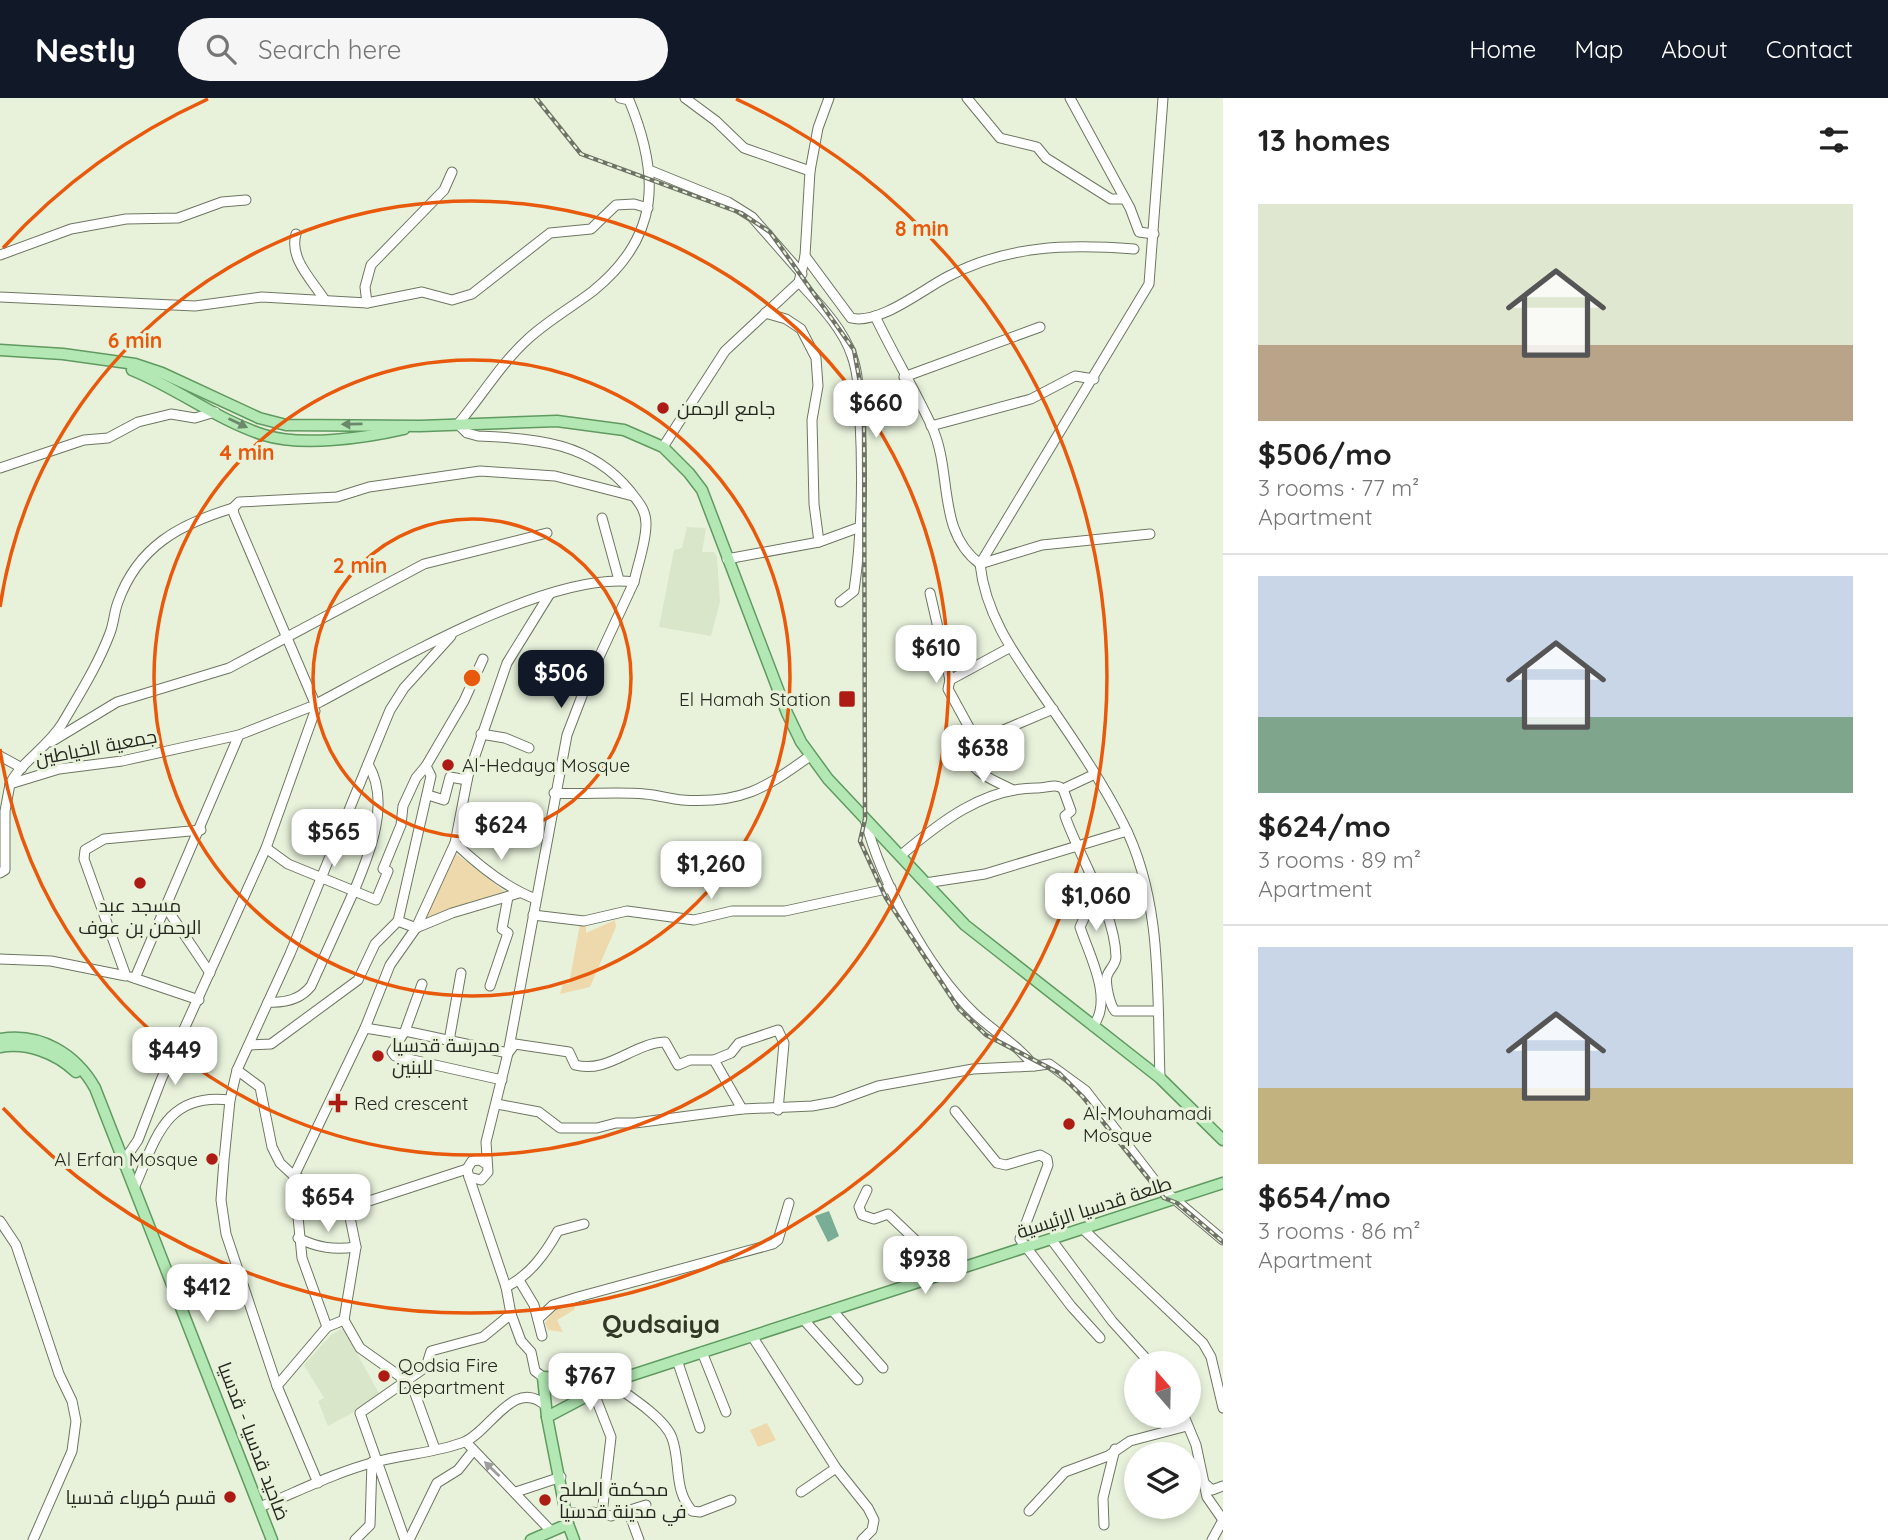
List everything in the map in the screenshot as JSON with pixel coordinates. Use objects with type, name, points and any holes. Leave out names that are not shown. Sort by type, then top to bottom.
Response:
[{"type":"main road","points":[[0,350],[135,364],[162,373],[277,424],[305,427],[358,424],[421,426],[583,423],[624,430],[663,447],[702,490],[765,662],[794,728],[810,756],[864,819],[965,926],[1160,1078],[1223,1140]]},
{"type":"main road","points":[[110,361],[152,379],[251,430],[288,439],[374,434],[421,426]]},
{"type":"main road","name":"ضاحيد قدسيا - قدسيا","points":[[1,1038],[38,1050],[69,1066],[81,1077],[109,1121],[272,1540]]},
{"type":"main road","name":"طلعة قدسيا الرئيسية","points":[[546,1412],[594,1394],[614,1381],[1223,1183]]},
{"type":"main road","points":[[543,1377],[546,1412],[567,1518],[574,1540]]},
{"type":"main road","name":"طلعة قدسيا الرئيسية","points":[[543,1377],[614,1381]]},
{"type":"main road","points":[[531,1540],[551,1531],[567,1518]]},
{"type":"street","points":[[685,98],[716,121],[744,148],[810,171]]},
{"type":"street","points":[[663,447],[725,351],[800,278],[806,256],[810,171],[818,128],[830,98]]},
{"type":"street","points":[[967,98],[1000,138],[1038,147],[1046,158],[1111,199],[1124,199]]},
{"type":"street","points":[[1070,98],[1139,232],[1154,234]]},
{"type":"street","points":[[1160,1078],[1155,937],[1145,881],[1127,831],[1095,774],[1009,648],[982,583],[981,564],[1149,284],[1163,98]]},
{"type":"street","points":[[543,1377],[535,1371],[531,1352],[522,1340],[511,1314],[506,1287],[469,1169],[486,1142],[497,1104],[554,793],[567,736],[587,683],[634,582],[646,524],[644,509],[616,474],[582,452],[544,441],[478,436],[467,433],[458,424],[500,369],[527,340],[559,313],[593,291],[619,266],[642,226],[652,187],[647,144],[629,99]]},
{"type":"street","points":[[649,170],[728,202],[752,217],[836,326],[852,355],[859,399],[862,455],[860,548],[854,591],[840,602]]},
{"type":"street","points":[[367,303],[365,286],[370,265],[444,190],[452,172]]},
{"type":"street","points":[[0,255],[71,229],[126,219],[178,218],[222,202],[246,200]]},
{"type":"street","points":[[0,297],[195,306],[262,297],[367,303],[422,292],[452,300],[472,294],[550,233],[591,229],[616,205],[634,204],[648,208]]},
{"type":"street","points":[[296,234],[292,247],[297,259],[324,299]]},
{"type":"street","points":[[806,256],[851,318],[875,316],[949,275],[1035,247],[1134,249]]},
{"type":"street","points":[[765,313],[786,319],[801,329],[816,358],[818,386],[811,420],[818,542]]},
{"type":"street","points":[[875,316],[931,426],[943,456],[949,513],[957,537],[964,552],[981,564]]},
{"type":"street","points":[[904,377],[1040,327]]},
{"type":"street","points":[[931,426],[1031,399],[1075,376],[1094,379]]},
{"type":"street","points":[[0,468],[84,440],[108,438],[138,422],[171,414],[195,418],[215,412]]},
{"type":"street","points":[[51,742],[111,632],[117,603],[126,582],[164,536],[202,517],[233,508],[246,501],[337,497],[369,487],[480,471],[555,476],[633,496]]},
{"type":"street","points":[[125,1159],[138,1140],[161,1080],[266,848],[314,705],[233,508]]},
{"type":"street","points":[[602,518],[619,580]]},
{"type":"street","points":[[727,559],[818,542],[860,527]]},
{"type":"street","points":[[0,873],[6,864],[5,811],[10,784],[22,768],[51,742],[117,702],[229,668],[424,564],[547,533]]},
{"type":"street","points":[[981,564],[1042,545],[1150,534]]},
{"type":"street","name":"جمعية الخياطين","points":[[10,784],[59,769],[122,761],[239,735],[314,705],[452,634],[549,595],[619,580],[634,582]]},
{"type":"street","points":[[930,593],[950,680],[948,689],[971,731],[958,749]]},
{"type":"street","points":[[327,1327],[302,1258],[294,1176],[365,1028],[390,965],[416,928],[455,843],[467,780],[507,663],[549,595]]},
{"type":"street","points":[[318,1483],[277,1386],[226,1234],[221,1200],[230,1100],[237,1070],[390,710],[404,688],[452,634]]},
{"type":"street","points":[[950,680],[1009,648]]},
{"type":"street","points":[[266,848],[288,864],[320,880],[376,900],[388,871],[383,869],[401,825],[403,806],[416,778],[426,766],[464,701],[483,659]]},
{"type":"street","points":[[958,749],[1053,709]]},
{"type":"street","points":[[481,734],[505,738],[529,748]]},
{"type":"street","points":[[131,977],[167,909],[239,735]]},
{"type":"street","points":[[958,749],[981,775],[1012,789]]},
{"type":"street","points":[[0,756],[22,768]]},
{"type":"street","points":[[554,793],[647,794],[680,800],[725,799],[745,796],[778,779],[810,756]]},
{"type":"street","points":[[268,1002],[287,1002],[304,994],[311,986],[354,891],[377,825],[377,779],[368,764]]},
{"type":"street","points":[[249,1045],[271,1044],[359,980],[375,944],[398,921],[428,795],[431,776],[426,766]]},
{"type":"street","points":[[1063,789],[1095,774]]},
{"type":"street","points":[[428,795],[444,800],[449,778],[467,780]]},
{"type":"street","points":[[900,856],[944,820],[1012,789],[1058,785],[1063,789],[1071,811],[1065,816],[1076,848],[1103,906],[1116,959],[1106,979],[1111,1006],[1115,1012],[1157,1012]]},
{"type":"street","points":[[864,819],[874,854],[934,967],[974,1013],[1021,1050],[1034,1066]]},
{"type":"street","points":[[131,977],[84,859],[85,850],[104,839],[201,830]]},
{"type":"street","points":[[925,883],[985,874],[1127,831]]},
{"type":"street","points":[[455,843],[519,893],[536,899]]},
{"type":"street","points":[[533,915],[584,921],[626,911],[694,920],[732,911],[785,911],[891,888]]},
{"type":"street","points":[[398,921],[416,928],[452,913],[519,893]]},
{"type":"street","points":[[490,986],[508,933],[502,929],[508,897]]},
{"type":"street","points":[[1093,1026],[1102,1012],[1100,996],[1080,927],[1086,914],[1103,906]]},
{"type":"street","points":[[167,909],[210,973]]},
{"type":"street","points":[[0,959],[51,961],[131,977],[199,1000]]},
{"type":"street","points":[[449,1041],[461,973]]},
{"type":"street","points":[[422,984],[392,1052],[395,1056],[502,1080]]},
{"type":"street","points":[[365,1028],[403,1032],[508,1053]]},
{"type":"street","points":[[508,1053],[516,1044],[569,1052],[575,1065],[584,1068],[615,1062],[639,1046],[665,1042],[678,1065],[690,1060],[715,1060],[731,1053],[739,1043],[778,1030],[784,1043],[778,1110]]},
{"type":"street","points":[[715,1060],[742,1109]]},
{"type":"street","points":[[497,1104],[539,1112],[560,1128],[597,1128],[616,1123],[742,1109],[778,1110],[834,1102],[878,1086],[973,1069],[1049,1064],[1086,1091],[1159,1186],[1223,1240]]},
{"type":"street","points":[[237,1070],[260,1087],[272,1147],[280,1163],[294,1176],[346,1198],[369,1201],[469,1169],[480,1160],[486,1164]]},
{"type":"street","points":[[135,1186],[162,1124],[190,1103],[208,1097],[230,1100]]},
{"type":"street","points":[[955,1111],[997,1163],[1006,1165],[1040,1155],[1047,1159],[1048,1165],[1020,1239],[1100,1338]]},
{"type":"street","points":[[477,1200],[488,1172],[486,1142]]},
{"type":"street","points":[[469,1169],[478,1181],[484,1178]]},
{"type":"street","points":[[867,1190],[859,1207],[862,1215],[874,1219],[888,1214],[949,1272]]},
{"type":"street","points":[[346,1198],[356,1247],[344,1320],[360,1348],[408,1382],[414,1391],[435,1449]]},
{"type":"street","points":[[538,1319],[554,1305],[578,1297],[773,1244],[778,1240],[789,1203]]},
{"type":"street","points":[[0,1221],[16,1245],[59,1374],[72,1401],[76,1421],[72,1451],[33,1540]]},
{"type":"street","points":[[506,1287],[519,1280],[546,1253],[558,1231],[584,1224]]},
{"type":"street","points":[[1083,1229],[1203,1343],[1211,1357],[1223,1408]]},
{"type":"street","points":[[298,1238],[315,1246],[335,1250],[356,1247]]},
{"type":"street","points":[[1051,1239],[1112,1321],[1139,1351]]},
{"type":"street","points":[[519,1280],[538,1319],[542,1336]]},
{"type":"street","points":[[832,1310],[883,1368]]},
{"type":"street","points":[[407,1540],[375,1462],[360,1413],[426,1367],[431,1351],[483,1337],[511,1314]]},
{"type":"street","points":[[803,1319],[858,1380]]},
{"type":"street","points":[[277,1386],[327,1327],[344,1320]]},
{"type":"street","points":[[752,1336],[836,1468],[874,1520],[872,1530],[862,1540]]},
{"type":"street","points":[[702,1352],[726,1412]]},
{"type":"street","points":[[677,1360],[699,1428]]},
{"type":"street","points":[[588,1378],[611,1437],[602,1514]]},
{"type":"street","points":[[614,1381],[640,1403],[671,1436],[680,1491],[692,1511],[699,1512],[731,1500]]},
{"type":"street","points":[[260,1507],[375,1462],[467,1441],[492,1416],[527,1396],[535,1396],[546,1412]]},
{"type":"street","points":[[1029,1511],[1065,1472],[1108,1456],[1130,1441],[1179,1428]]},
{"type":"street","points":[[1188,1428],[1196,1445],[1207,1497],[1223,1520],[1212,1540]]},
{"type":"street","points":[[467,1441],[473,1451],[516,1492],[551,1531]]},
{"type":"street","points":[[1104,1525],[1103,1498],[1115,1449]]},
{"type":"street","points":[[407,1540],[437,1483],[458,1470],[473,1451]]},
{"type":"street","points":[[355,1540],[370,1525],[375,1462]]},
{"type":"street","points":[[801,1492],[836,1468]]},
{"type":"street","points":[[516,1492],[561,1477]]},
{"type":"street","points":[[1204,1483],[1212,1490],[1223,1486]]},
{"type":"street","points":[[567,1518],[602,1514],[611,1516],[646,1506]]},
{"type":"street","points":[[628,1510],[639,1540]]},
{"type":"shaded area","points":[[687,527],[706,528],[702,552],[714,552],[717,557],[720,602],[711,636],[659,627],[674,550],[682,548]]},
{"type":"shaded area","points":[[454,852],[508,894],[426,919]]},
{"type":"shaded area","points":[[615,920],[616,927],[590,987],[560,994],[563,984],[569,984],[580,924],[586,924],[586,933]]},
{"type":"shaded area","points":[[829,1211],[839,1236],[828,1242],[815,1216]]},
{"type":"shaded area","points":[[577,1301],[574,1310],[557,1320],[563,1332],[548,1330],[545,1323],[558,1304]]},
{"type":"shaded area","points":[[343,1328],[381,1397],[328,1426],[318,1401],[324,1398],[304,1365],[331,1335]]},
{"type":"shaded area","points":[[767,1423],[776,1440],[758,1447],[750,1430]]},
{"type":"railway","points":[[536,98],[581,154],[741,213],[770,232],[854,350],[864,404],[865,819],[860,841],[886,898],[959,1009],[986,1035],[1059,1073],[1083,1097],[1164,1198],[1177,1203],[1223,1242]]},
{"type":"place","name":"جامع الرحمن","points":[[663,408]]},
{"type":"place","name":"El Hamah Station","points":[[847,699]]},
{"type":"place","name":"Al-Hedaya Mosque","points":[[448,765]]},
{"type":"place","name":"مسجد عبد الرحمن بن عوف","points":[[140,883]]},
{"type":"place","name":"مدرسة قدسيا للبنين","points":[[378,1056]]},
{"type":"place","name":"Red crescent","points":[[338,1103]]},
{"type":"place","name":"Al-Mouhamadi Mosque","points":[[1069,1124]]},
{"type":"place","name":"Al Erfan Mosque","points":[[212,1159]]},
{"type":"place","name":"Qodsia Fire Department","points":[[384,1376]]},
{"type":"place","name":"قسم كهرباء قدسيا","points":[[230,1497]]},
{"type":"place","name":"محكمة الصلح في مدينة قدسيا","points":[[545,1500]]},
{"type":"district","name":"Qudsaiya","points":[[661,1323]]}]
